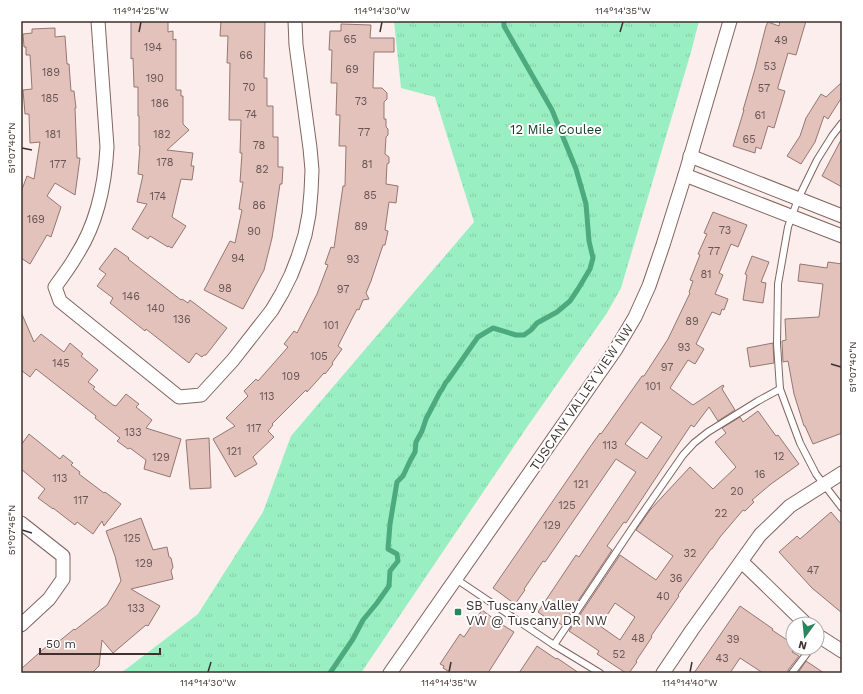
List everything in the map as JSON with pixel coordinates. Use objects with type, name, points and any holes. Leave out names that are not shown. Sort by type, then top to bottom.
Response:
[{"type":"street","points":[[98,21],[107,147],[103,189],[98,209],[85,241],[77,256],[55,287],[60,301],[179,398],[200,395],[233,360],[272,310],[291,275],[305,236],[309,214],[312,170],[296,45],[295,21]]},
{"type":"street","name":"TUSCANY VALLEY VIEW NW","points":[[390,673],[567,417],[616,349],[635,317],[649,286],[663,245],[730,21]]},
{"type":"street","points":[[690,156],[842,216]]},
{"type":"street","points":[[685,175],[842,236]]},
{"type":"street","points":[[663,673],[760,535],[790,506],[842,473]]},
{"type":"street","points":[[21,523],[63,556],[63,579],[49,599],[21,625]]},
{"type":"street","points":[[742,562],[798,616]]},
{"type":"street","points":[[825,641],[842,651]]},
{"type":"lane","points":[[842,123],[817,160],[791,216],[778,284],[777,344],[780,390],[800,443],[816,474],[842,508]]},
{"type":"lane","points":[[554,645],[683,455],[694,443],[714,428],[758,401],[780,390]]},
{"type":"lane","points":[[456,579],[554,645],[600,673]]},
{"type":"lane","points":[[792,673],[805,656]]},
{"type":"green space","name":"12 Mile Coulee","points":[[394,21],[699,21],[621,288],[607,313],[527,427],[361,673],[121,673],[198,614],[263,512],[291,436],[474,222],[435,97],[401,88]]},
{"type":"building","points":[[131,21],[168,21],[168,32],[173,31],[173,40],[176,39],[176,90],[181,90],[181,96],[183,96],[183,124],[189,130],[167,150],[193,153],[191,166],[194,166],[192,180],[181,179],[172,217],[186,226],[172,248],[150,236],[148,239],[132,229],[147,204],[137,202],[143,175],[138,174],[140,146],[138,87],[134,87],[133,58],[131,59]]},
{"type":"building","points":[[221,21],[265,21],[264,78],[267,78],[267,106],[273,106],[273,137],[278,137],[278,167],[283,167],[282,184],[280,184],[272,238],[264,270],[243,309],[204,290],[230,241],[235,243],[242,210],[239,209],[243,182],[240,182],[242,153],[240,153],[241,120],[229,120],[230,63],[227,63],[228,36],[220,36]]},
{"type":"building","points":[[780,21],[806,21],[796,55],[788,53],[778,87],[778,89],[785,91],[774,128],[768,126],[761,149],[756,147],[755,153],[733,146],[766,26],[768,22],[779,26]]},
{"type":"building","points":[[341,24],[371,25],[370,38],[394,38],[394,52],[374,52],[373,88],[382,88],[387,93],[387,99],[384,102],[384,119],[386,119],[386,127],[388,129],[385,154],[389,157],[389,163],[387,164],[386,184],[398,186],[396,203],[389,202],[385,230],[388,231],[385,245],[383,245],[366,293],[369,299],[363,300],[359,310],[357,309],[338,346],[342,349],[325,374],[324,373],[307,392],[306,390],[272,424],[273,425],[268,431],[274,437],[253,457],[257,464],[235,477],[213,439],[235,426],[226,418],[248,396],[244,391],[256,379],[258,381],[288,347],[284,344],[294,331],[297,333],[317,294],[328,265],[325,264],[331,247],[334,248],[343,186],[345,186],[346,146],[339,146],[340,115],[336,115],[337,83],[331,83],[332,50],[329,50],[330,31],[341,31]]},
{"type":"building","points":[[55,28],[55,37],[65,36],[71,91],[74,91],[76,108],[77,158],[80,158],[75,195],[55,183],[47,196],[61,207],[51,237],[47,235],[30,264],[21,258],[21,192],[27,176],[34,179],[40,142],[30,143],[29,114],[25,114],[23,90],[32,89],[30,55],[26,55],[23,34],[32,33],[32,29]]},
{"type":"building","points":[[842,82],[842,97],[828,119],[824,116],[815,142],[801,164],[787,156],[800,136],[806,118],[821,94],[826,97]]},
{"type":"building","points":[[842,138],[842,187],[822,176]]},
{"type":"building","points":[[713,212],[747,225],[738,247],[731,244],[719,273],[723,275],[715,294],[728,299],[724,310],[722,309],[720,315],[712,312],[696,344],[704,349],[695,364],[688,360],[670,388],[693,405],[723,385],[724,386],[722,389],[735,410],[718,421],[709,407],[694,427],[691,425],[626,523],[624,522],[607,546],[612,550],[562,625],[556,621],[554,623],[538,612],[576,555],[579,557],[636,472],[616,459],[545,562],[543,561],[515,604],[493,588],[590,447],[642,376],[644,376],[668,339],[690,293],[689,292],[693,281],[690,280],[700,255],[698,254],[707,234],[704,233]],"holes":[[[641,422],[662,437],[647,459],[625,444]]]},
{"type":"building","points":[[115,248],[181,300],[182,299],[188,303],[190,300],[227,328],[206,355],[202,357],[196,353],[189,363],[110,303],[113,298],[97,286],[106,274],[99,269]]},
{"type":"building","points":[[752,256],[769,262],[761,282],[766,283],[763,303],[743,300],[747,275],[745,274]]},
{"type":"building","points":[[828,262],[842,264],[842,433],[813,444],[804,426],[794,394],[788,361],[783,362],[782,341],[786,340],[785,319],[819,317],[823,284],[798,281],[800,264],[827,268]]},
{"type":"building","points":[[21,312],[34,342],[41,334],[64,352],[70,343],[83,354],[81,356],[98,370],[88,382],[95,387],[93,389],[113,405],[116,406],[126,394],[139,404],[136,407],[152,420],[146,428],[181,439],[170,477],[144,469],[146,460],[130,448],[128,449],[117,441],[120,438],[95,418],[96,416],[36,369],[30,377],[21,370]]},
{"type":"building","points":[[773,343],[774,363],[750,367],[747,348]]},
{"type":"building","points":[[758,411],[799,464],[752,500],[754,502],[745,511],[743,510],[720,537],[678,595],[679,596],[651,636],[652,637],[636,661],[637,662],[629,673],[626,673],[597,654],[599,651],[569,631],[620,555],[656,580],[673,556],[636,530],[650,510],[690,467],[713,489],[736,467],[715,442],[726,433],[722,428],[740,417],[743,422]],"holes":[[[615,603],[635,617],[620,640],[600,626]]]},
{"type":"building","points":[[29,434],[60,459],[63,455],[73,463],[71,465],[80,472],[79,474],[121,504],[104,526],[102,521],[93,534],[77,522],[75,525],[38,498],[45,489],[21,469],[21,445]]},
{"type":"building","points":[[209,438],[211,488],[190,489],[186,440]]},
{"type":"building","points":[[831,512],[842,525],[842,613],[812,588],[779,552],[797,536],[800,539]]},
{"type":"building","points":[[141,518],[153,550],[167,547],[173,567],[171,571],[173,579],[131,589],[160,606],[148,626],[146,625],[113,653],[102,640],[99,666],[92,673],[21,673],[21,669],[48,645],[51,648],[107,605],[121,581],[115,556],[106,531]]},
{"type":"building","points":[[740,606],[785,639],[785,656],[799,656],[788,670],[788,673],[763,673],[740,658],[730,673],[694,673]]},
{"type":"building","points":[[482,610],[514,632],[488,673],[451,673],[440,664],[460,634],[464,637]]},
{"type":"building","points":[[537,646],[556,659],[557,658],[579,673],[519,673]]},
{"type":"building","points":[[806,661],[824,673],[798,673]]},
{"type":"waterway","points":[[330,673],[353,639],[363,620],[389,586],[390,571],[398,561],[397,554],[388,549],[390,524],[397,482],[403,476],[415,452],[416,442],[440,392],[478,337],[493,328],[516,335],[524,335],[537,323],[557,312],[570,301],[590,269],[593,258],[589,241],[586,204],[576,169],[552,110],[504,26],[504,21]]},
{"type":"place","name":"SB Tuscany Valley VW @ Tuscany DR NW","points":[[458,612]]}]
